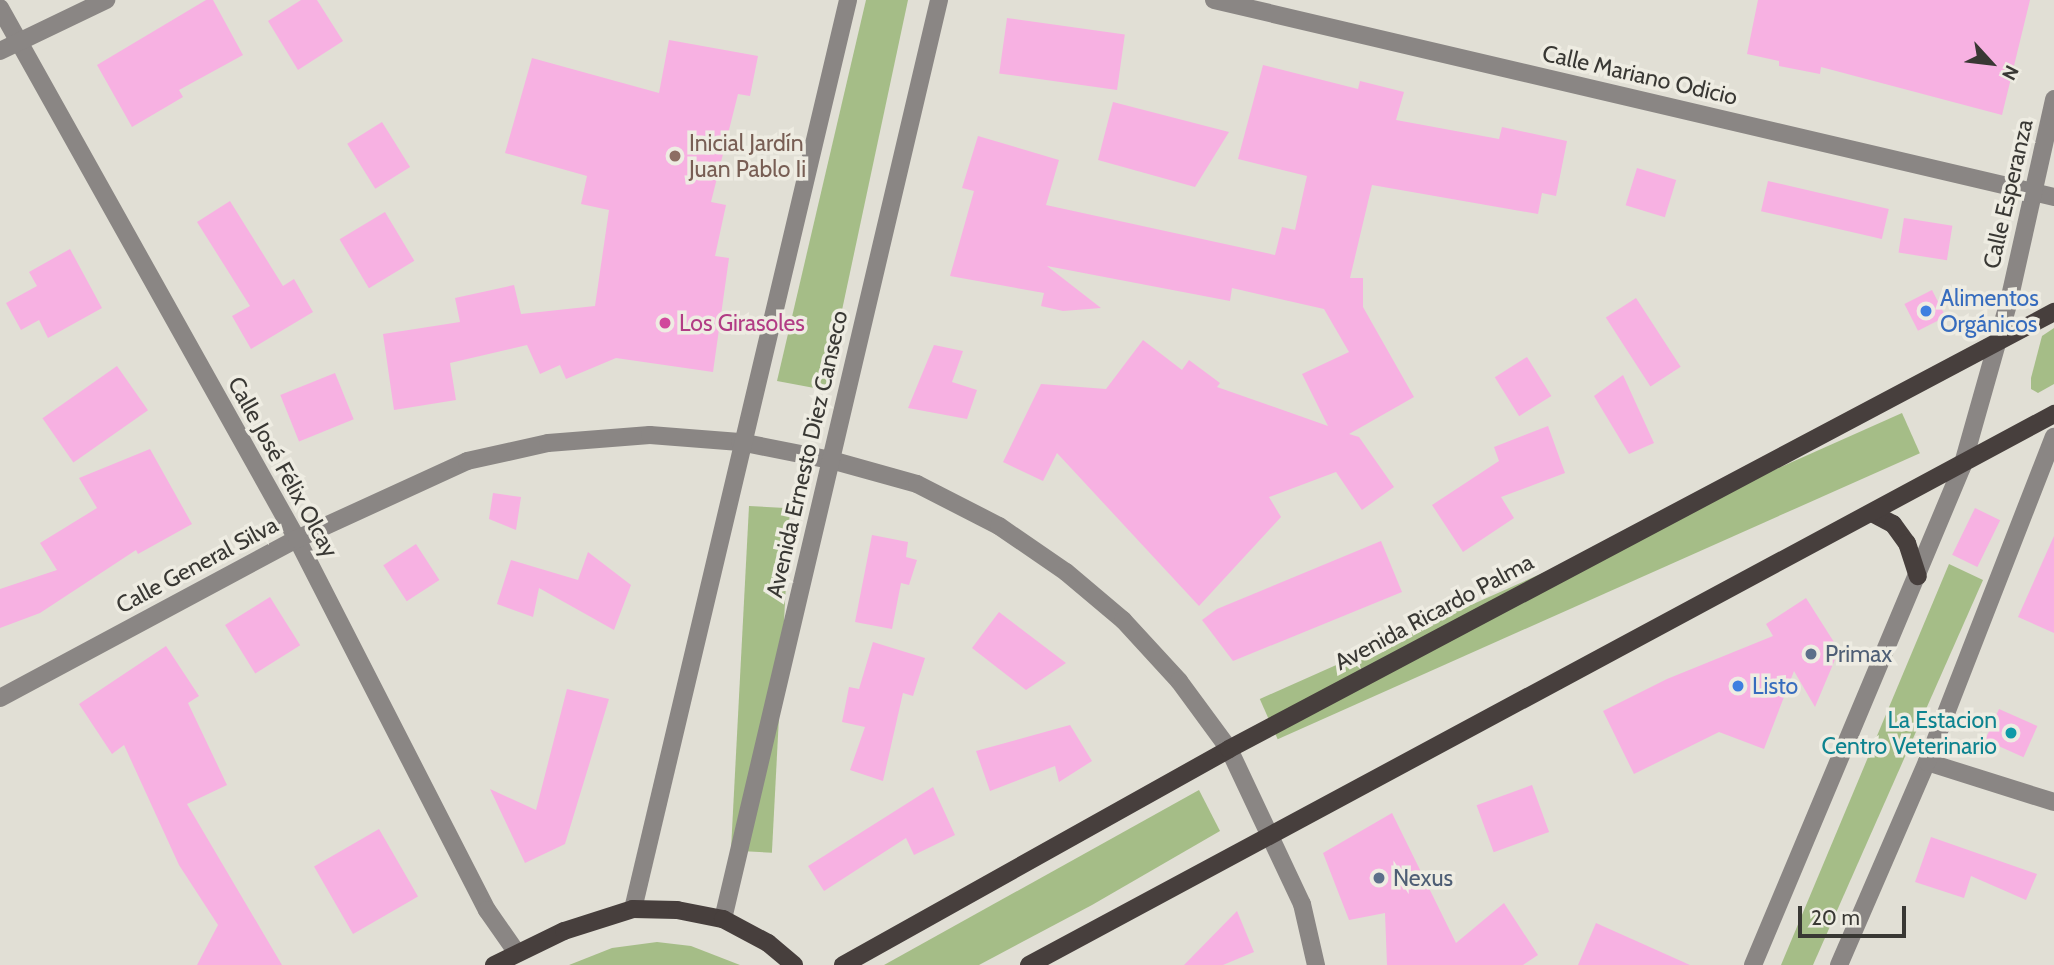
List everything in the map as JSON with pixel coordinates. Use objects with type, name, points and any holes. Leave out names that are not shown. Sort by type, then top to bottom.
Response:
[{"type":"main road","name":"Avenida Ricardo Palma","points":[[843,965],[1229,749],[2054,312]]},
{"type":"main road","points":[[1029,965],[1271,831],[1962,467],[2054,414]]},
{"type":"main road","points":[[1872,513],[1894,524],[1907,542],[1918,576]]},
{"type":"main road","points":[[494,965],[587,922],[633,909],[677,910],[723,919],[768,943],[794,965]]},
{"type":"street","points":[[0,51],[106,0]]},
{"type":"street","points":[[633,909],[740,442],[848,0]]},
{"type":"street","name":"Avenida Ernesto Diez Canseco","points":[[723,919],[939,0]]},
{"type":"street","name":"Calle Mariano Odicio","points":[[1214,0],[2054,197]]},
{"type":"street","name":"Calle José Félix Olcay","points":[[0,8],[16,42],[297,540],[487,910],[517,953]]},
{"type":"street","name":"Calle Esperanza","points":[[1753,965],[1962,467],[1999,340],[2035,193],[2054,99]]},
{"type":"street","name":"Calle General Silva","points":[[0,698],[297,540],[467,461],[509,450],[650,435],[740,442],[831,460],[917,484],[999,526],[1066,572],[1123,620],[1180,681],[1229,749],[1271,831],[1302,904],[1316,965]]},
{"type":"street","points":[[1839,965],[1927,762],[2054,437]]},
{"type":"street","points":[[1927,762],[2054,803]]},
{"type":"green space","points":[[866,0],[908,0],[825,390],[777,381]]},
{"type":"green space","points":[[2054,328],[2054,384],[2038,393],[2031,389],[2031,378],[2042,336]]},
{"type":"green space","points":[[1902,413],[1920,453],[1278,739],[1260,699]]},
{"type":"green space","points":[[749,506],[790,508],[772,853],[731,851]]},
{"type":"green space","points":[[1949,564],[1983,580],[1813,965],[1781,965]]},
{"type":"green space","points":[[1199,790],[1220,831],[1092,905],[979,965],[884,965]]},
{"type":"green space","points":[[657,942],[691,946],[740,965],[569,965],[612,948]]},
{"type":"building","points":[[206,0],[213,0],[243,55],[179,90],[183,97],[132,127],[97,65]]},
{"type":"building","points":[[301,0],[317,0],[343,41],[298,70],[268,21]]},
{"type":"building","points":[[1758,0],[2030,0],[2002,115],[1821,67],[1820,74],[1779,66],[1779,61],[1747,54]]},
{"type":"building","points":[[1007,18],[1125,35],[1117,90],[999,73]]},
{"type":"building","points":[[669,40],[758,56],[750,96],[738,94],[711,202],[726,205],[715,256],[729,258],[713,372],[616,358],[566,379],[560,365],[540,374],[527,345],[450,363],[456,400],[394,410],[383,334],[460,322],[455,298],[514,285],[521,314],[595,306],[609,210],[581,204],[587,176],[505,153],[532,58],[659,93]]},
{"type":"building","points":[[1263,65],[1358,89],[1360,81],[1404,92],[1396,120],[1499,139],[1502,127],[1567,141],[1556,196],[1542,193],[1538,214],[1372,185],[1350,278],[1363,278],[1363,307],[1414,397],[1349,434],[1359,437],[1394,487],[1362,510],[1336,472],[1269,497],[1281,517],[1199,606],[1057,453],[1043,481],[1003,462],[1041,384],[1106,389],[1143,340],[1182,370],[1189,360],[1220,383],[1217,387],[1328,426],[1302,374],[1349,352],[1324,309],[1232,288],[1230,301],[1047,266],[1101,308],[1063,311],[1041,306],[1044,293],[950,276],[974,191],[962,188],[978,136],[1059,160],[1046,205],[1275,255],[1282,227],[1295,230],[1307,176],[1238,159]]},
{"type":"building","points":[[1113,102],[1229,132],[1195,187],[1098,160]]},
{"type":"building","points":[[382,122],[410,167],[375,189],[347,144]]},
{"type":"building","points":[[1637,168],[1676,180],[1665,217],[1626,205]]},
{"type":"building","points":[[1768,181],[1889,209],[1882,239],[1761,211]]},
{"type":"building","points":[[230,201],[283,286],[294,279],[313,312],[251,349],[232,316],[250,306],[197,222]]},
{"type":"building","points":[[385,212],[414,261],[369,288],[340,239]]},
{"type":"building","points":[[1904,218],[1952,226],[1947,260],[1899,253]]},
{"type":"building","points":[[70,249],[102,308],[48,338],[39,320],[21,330],[6,303],[37,286],[29,272]]},
{"type":"building","name":"Alimentos Orgánicos","points":[[1932,290],[1946,317],[1918,331],[1904,304]]},
{"type":"building","points":[[1636,298],[1681,367],[1650,386],[1606,318]]},
{"type":"building","points":[[934,345],[963,351],[952,382],[977,390],[967,419],[908,408]]},
{"type":"building","points":[[1527,357],[1551,396],[1519,416],[1495,377]]},
{"type":"building","points":[[117,366],[148,410],[73,462],[42,418]]},
{"type":"building","points":[[335,373],[354,419],[299,441],[280,395]]},
{"type":"building","points":[[1623,375],[1654,443],[1629,454],[1594,396]]},
{"type":"building","points":[[1548,426],[1565,473],[1501,497],[1514,518],[1463,552],[1432,505],[1499,461],[1494,447]]},
{"type":"building","points":[[150,449],[192,524],[138,554],[136,550],[40,613],[0,628],[0,589],[57,570],[40,543],[97,508],[79,478]]},
{"type":"building","points":[[493,493],[521,497],[516,530],[489,519]]},
{"type":"building","points":[[1975,508],[2000,520],[1977,567],[1952,555]]},
{"type":"building","points":[[872,535],[908,542],[906,557],[917,560],[909,585],[901,583],[892,629],[855,622]]},
{"type":"building","points":[[2054,536],[2054,633],[2018,617]]},
{"type":"building","points":[[1381,541],[1402,592],[1233,661],[1202,620],[1217,609]]},
{"type":"building","points":[[416,544],[439,580],[407,601],[383,565]]},
{"type":"building","points":[[588,552],[631,585],[614,630],[539,588],[533,617],[497,604],[511,560],[578,580]]},
{"type":"building","points":[[270,597],[300,645],[255,673],[225,625]]},
{"type":"building","points":[[1806,598],[1839,650],[1815,707],[1794,671],[1764,749],[1719,732],[1634,774],[1603,711],[1667,679],[1773,636],[1766,624]]},
{"type":"building","points":[[999,612],[1066,663],[1026,690],[972,648]]},
{"type":"building","points":[[873,642],[925,658],[913,696],[903,693],[883,781],[850,770],[865,727],[842,722],[849,687],[859,689]]},
{"type":"building","points":[[166,646],[199,696],[188,703],[227,785],[187,804],[282,965],[197,965],[218,925],[179,865],[124,745],[112,754],[79,704]]},
{"type":"building","points":[[567,689],[609,699],[565,844],[525,863],[490,789],[536,810]]},
{"type":"building","name":"La Estacion Centro Veterinario","points":[[1999,709],[2037,726],[2024,757],[1985,740]]},
{"type":"building","points":[[1070,725],[1092,761],[1059,782],[1055,766],[990,791],[976,751]]},
{"type":"building","points":[[1532,785],[1549,832],[1494,852],[1477,805]]},
{"type":"building","points":[[933,787],[955,835],[914,855],[906,838],[824,891],[808,866]]},
{"type":"building","points":[[1392,813],[1456,943],[1504,903],[1538,955],[1523,965],[1387,965],[1385,913],[1349,920],[1323,853]]},
{"type":"building","points":[[379,829],[418,897],[353,934],[314,866]]},
{"type":"building","points":[[1931,837],[2037,874],[2026,900],[1971,876],[1964,898],[1915,882]]},
{"type":"building","points":[[1237,911],[1254,952],[1223,965],[1184,965]]},
{"type":"building","points":[[1596,923],[1690,965],[1578,965]]},
{"type":"place","name":"Inicial Jardín Juan Pablo Ii","points":[[675,156]]},
{"type":"place","name":"Alimentos Orgánicos","points":[[1926,311]]},
{"type":"place","name":"Los Girasoles","points":[[665,323]]},
{"type":"place","name":"Primax","points":[[1811,654]]},
{"type":"place","name":"Listo","points":[[1738,686]]},
{"type":"place","name":"La Estacion Centro Veterinario","points":[[2011,733]]},
{"type":"place","name":"Nexus","points":[[1379,878]]}]
